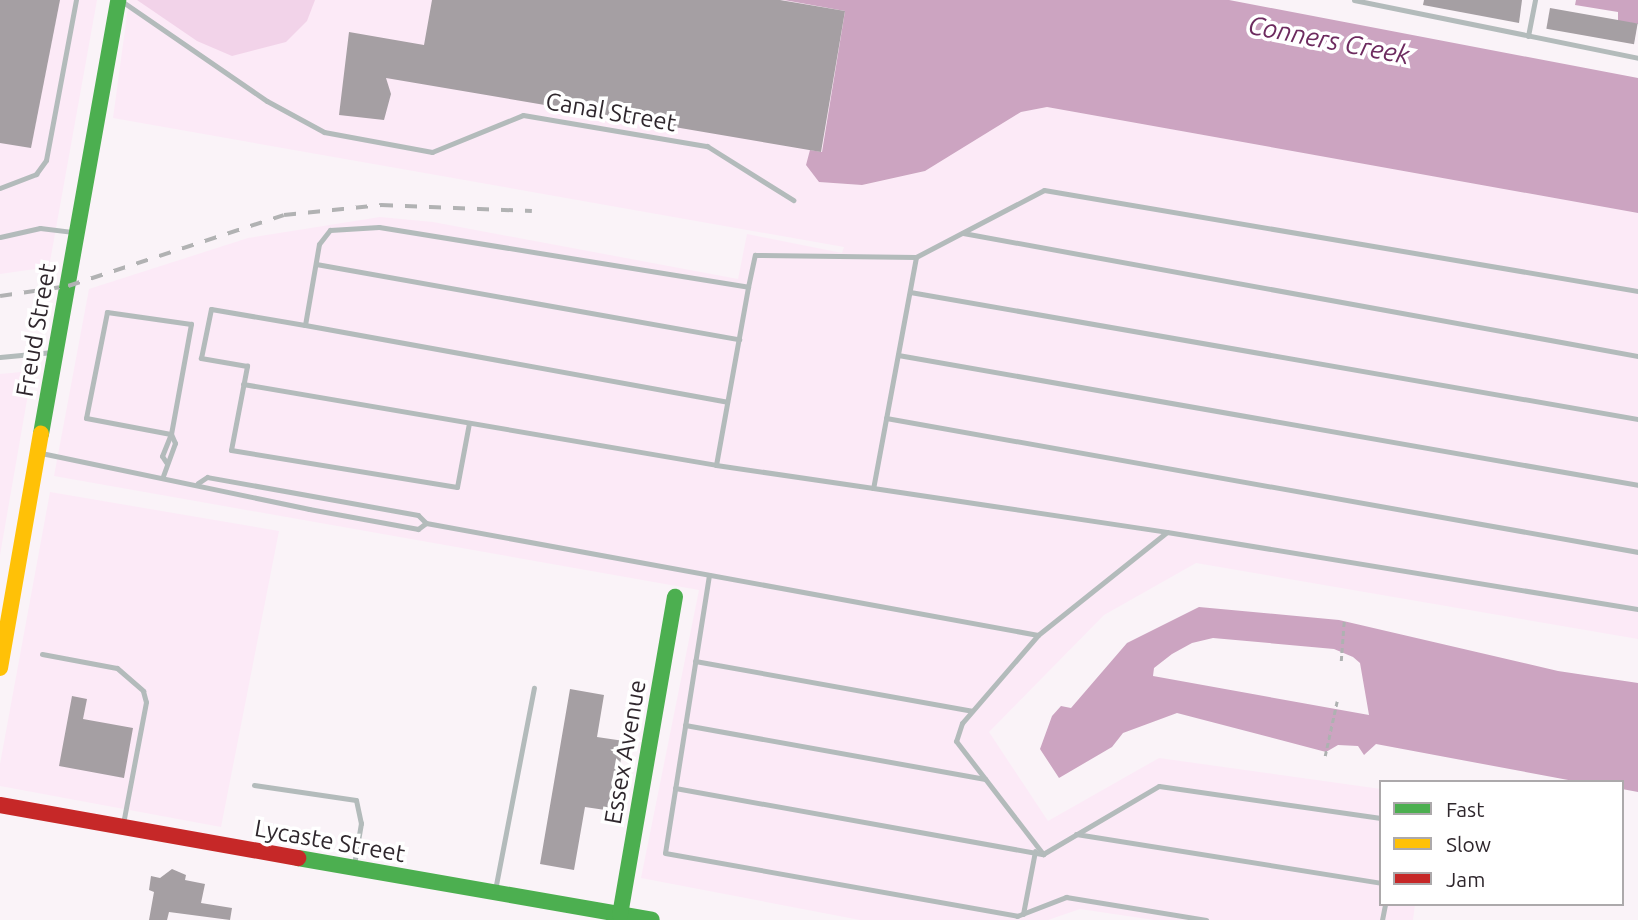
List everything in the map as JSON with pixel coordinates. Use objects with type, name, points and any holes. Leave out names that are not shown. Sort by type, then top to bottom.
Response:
[{"type":"street","name":"Freud Street","points":[[0,668],[119,0]]},
{"type":"street","name":"Essex Avenue","points":[[620,915],[675,597]]},
{"type":"street","name":"Lycaste Street","points":[[0,805],[652,920]]},
{"type":"lane","points":[[0,188],[36,174],[46,160],[76,0]]},
{"type":"lane","name":"Canal Street","points":[[119,0],[267,100],[324,132],[432,152],[523,115],[707,146],[793,200]]},
{"type":"lane","points":[[1354,0],[1638,58]]},
{"type":"lane","points":[[1528,36],[1535,0]]},
{"type":"lane","points":[[716,465],[755,255],[916,257],[1044,190],[1638,291]]},
{"type":"lane","points":[[305,325],[319,244],[330,230],[379,227],[748,287]]},
{"type":"lane","points":[[0,237],[40,228],[77,233]]},
{"type":"lane","points":[[962,233],[1638,356]]},
{"type":"lane","points":[[873,488],[916,257]]},
{"type":"lane","points":[[316,264],[739,339]]},
{"type":"lane","points":[[910,292],[1638,419]]},
{"type":"lane","points":[[468,423],[457,487],[231,450],[247,366],[201,358],[211,309],[727,402]]},
{"type":"lane","points":[[163,476],[166,462],[162,456],[171,435],[191,324],[107,312],[86,418],[171,435]]},
{"type":"lane","points":[[0,357],[56,352]]},
{"type":"lane","points":[[898,355],[1638,485]]},
{"type":"lane","points":[[243,384],[716,465],[1167,532],[1638,609]]},
{"type":"lane","points":[[886,418],[1638,552]]},
{"type":"lane","points":[[38,453],[198,483],[206,490],[418,529],[426,523]]},
{"type":"lane","points":[[198,483],[206,478],[220,480],[418,515],[426,523],[1038,635]]},
{"type":"lane","points":[[1043,853],[956,741],[972,711],[1038,635],[1167,532]]},
{"type":"lane","points":[[709,575],[665,853],[1023,914],[1066,897],[1206,920]]},
{"type":"lane","points":[[42,654],[117,668],[143,691],[146,702],[122,827]]},
{"type":"lane","points":[[695,661],[972,711]]},
{"type":"lane","points":[[494,893],[534,688]]},
{"type":"lane","points":[[685,725],[985,779]]},
{"type":"lane","points":[[254,785],[356,800],[361,823],[354,868]]},
{"type":"lane","points":[[675,788],[1043,853],[1159,786],[1379,818]]},
{"type":"lane","points":[[1076,834],[1379,883]]},
{"type":"lane","points":[[1023,914],[1035,851]]},
{"type":"path","points":[[1341,661],[1344,621]]},
{"type":"path","points":[[1325,756],[1337,701]]},
{"type":"shaded area","points":[[0,0],[97,0],[49,267],[0,274]]},
{"type":"shaded area","points":[[129,0],[784,0],[845,11],[822,153],[806,165],[819,182],[862,185],[925,171],[1021,112],[1047,107],[1638,213],[1638,639],[1196,563],[1104,615],[989,732],[1048,821],[1159,758],[1379,789],[1379,906],[1415,906],[1413,920],[1154,920],[1080,909],[1048,920],[860,920],[641,878],[699,590],[54,476],[89,289],[248,238],[380,217],[433,222],[738,279],[747,234],[842,253],[844,247],[113,118]]},
{"type":"shaded area","points":[[137,0],[315,0],[307,21],[286,42],[232,56],[197,41]]},
{"type":"shaded area","points":[[32,371],[0,555],[0,374]]},
{"type":"shaded area","points":[[50,492],[279,531],[221,827],[0,786],[0,764]]},
{"type":"water","name":"Conners Creek","points":[[784,0],[1229,0],[1638,78],[1638,213],[1047,107],[1021,112],[925,171],[862,185],[819,182],[806,165],[810,150],[822,152],[845,11]]},
{"type":"water","points":[[1576,0],[1638,0],[1638,24],[1618,21],[1618,12],[1575,5]]},
{"type":"water","points":[[1199,607],[1339,620],[1558,671],[1638,683],[1638,792],[1624,789],[1624,780],[1568,780],[1376,744],[1364,755],[1358,746],[1338,745],[1326,752],[1177,713],[1123,733],[1112,747],[1059,778],[1040,749],[1052,716],[1061,706],[1071,708],[1127,643]],"holes":[[[1213,638],[1334,649],[1360,663],[1369,715],[1153,676],[1154,668],[1172,654],[1192,643]]]},
{"type":"building","points":[[0,0],[60,0],[31,148],[0,143]]},
{"type":"building","points":[[432,0],[780,0],[845,11],[821,152],[386,78],[391,94],[384,120],[339,115],[349,32],[424,45]]},
{"type":"building","points":[[1424,0],[1522,0],[1519,23],[1423,5]]},
{"type":"building","points":[[1550,8],[1638,23],[1634,44],[1546,29]]},
{"type":"building","points":[[570,689],[604,695],[597,737],[624,741],[612,811],[585,807],[574,870],[540,864]]},
{"type":"building","points":[[72,696],[87,699],[83,719],[133,728],[124,778],[59,766]]},
{"type":"building","points":[[172,869],[186,875],[185,880],[205,884],[201,903],[232,908],[230,920],[169,912],[167,920],[149,920],[154,892],[149,890],[151,876],[160,878]]},
{"type":"railway","points":[[0,296],[68,286],[284,215],[381,205],[532,211]]},
{"type":"traffic: fast","points":[[41,434],[118,0]]},
{"type":"traffic: fast","points":[[620,915],[675,597]]},
{"type":"traffic: fast","points":[[298,858],[652,920]]},
{"type":"traffic: slow","points":[[0,668],[41,434]]},
{"type":"traffic: jam","points":[[0,805],[298,858]]}]
